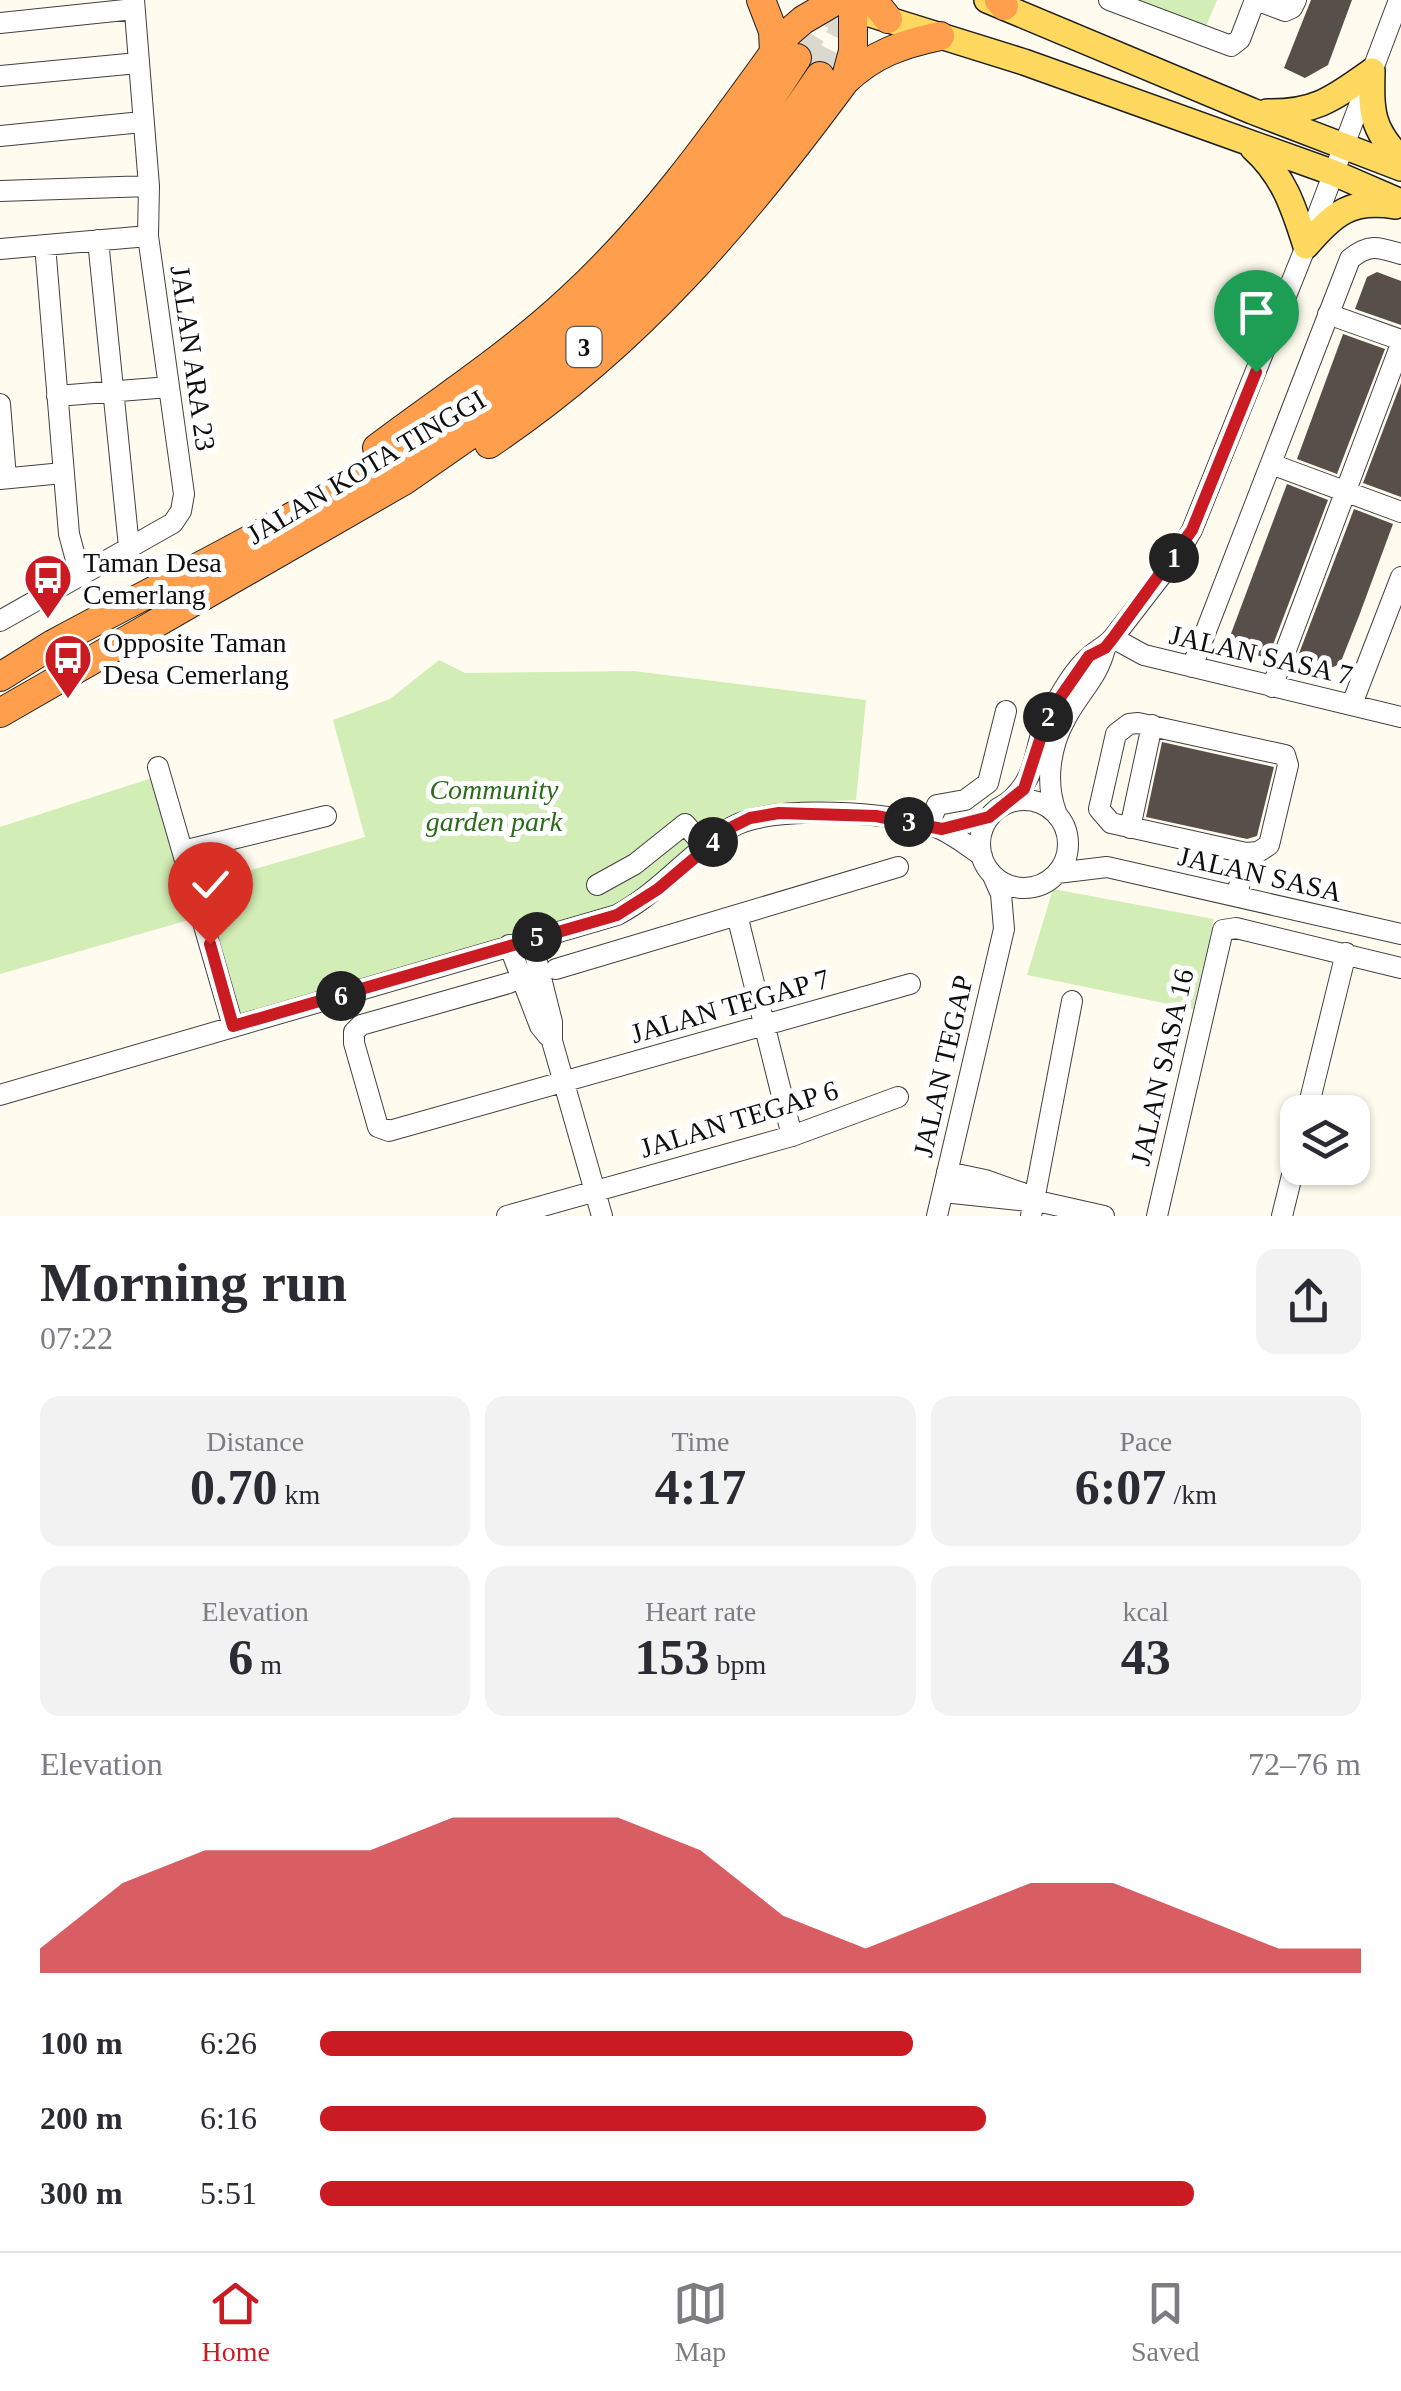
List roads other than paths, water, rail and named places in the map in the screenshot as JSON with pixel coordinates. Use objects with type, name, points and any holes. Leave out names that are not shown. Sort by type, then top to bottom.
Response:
[{"type":"highway","points":[[760,0],[773,31],[787,48],[820,28],[834,35],[844,47],[838,73]]},
{"type":"highway","points":[[838,73],[851,5]]},
{"type":"highway","name":"JALAN KOTA TINGGI","points":[[0,676],[280,521],[488,368],[572,298],[645,220],[787,48],[803,20],[851,5]]},
{"type":"highway","points":[[838,73],[884,52],[940,36]]},
{"type":"highway","name":"JALAN KOTA TINGGI","points":[[0,714],[287,550],[414,494],[526,420],[618,345],[695,270],[770,183],[838,73]]},
{"type":"main road","points":[[997,2],[1252,111],[1401,168]]},
{"type":"main road","points":[[851,5],[1246,141],[1334,173],[1401,205]]},
{"type":"main road","points":[[1024,62],[1020,38],[1031,25],[1043,22]]},
{"type":"main road","points":[[1252,111],[1296,112],[1318,107],[1372,71]]},
{"type":"main road","points":[[1372,71],[1370,111],[1378,132],[1401,159]]},
{"type":"main road","points":[[1246,141],[1271,164],[1285,185],[1306,246],[1326,223],[1348,208],[1368,202],[1401,205]]},
{"type":"street","points":[[1109,0],[1231,46],[1240,39],[1256,0],[1285,11],[1296,0]]},
{"type":"street","points":[[935,827],[982,856],[994,876],[1011,886],[1032,887],[1057,874],[1069,848],[1068,834],[1048,792],[1064,720],[1102,665],[1109,643],[1192,530],[1399,0]]},
{"type":"street","points":[[0,22],[134,4]]},
{"type":"street","name":"JALAN ARA 23","points":[[0,621],[172,523],[181,511],[184,494],[148,236],[149,186],[134,4]]},
{"type":"street","points":[[0,76],[138,63]]},
{"type":"street","points":[[0,136],[142,122]]},
{"type":"street","points":[[0,192],[149,186]]},
{"type":"street","points":[[0,249],[148,236]]},
{"type":"street","points":[[98,240],[129,548]]},
{"type":"street","points":[[45,245],[68,534],[80,574]]},
{"type":"street","points":[[1192,667],[1350,259],[1362,249],[1382,247],[1401,254]]},
{"type":"street","points":[[1272,687],[1401,342],[1328,314]]},
{"type":"street","points":[[57,396],[170,386]]},
{"type":"street","points":[[0,404],[3,478],[64,472]]},
{"type":"street","points":[[1271,464],[1401,512]]},
{"type":"street","points":[[1352,704],[1401,577]]},
{"type":"street","points":[[982,856],[982,829],[989,817],[1024,789],[1048,715],[1089,656],[1109,643]]},
{"type":"street","name":"JALAN SASA 7","points":[[1109,643],[1144,655],[1401,717]]},
{"type":"street","points":[[935,827],[937,805],[965,800],[988,783],[1006,711]]},
{"type":"street","points":[[1128,724],[1152,725],[1285,755],[1288,765],[1271,839],[1264,850],[1246,854],[1110,823],[1099,809],[1116,734],[1128,724]]},
{"type":"street","points":[[1130,828],[1152,725]]},
{"type":"street","points":[[158,767],[233,1026]]},
{"type":"street","points":[[1007,803],[1024,799],[1041,802],[1056,812]]},
{"type":"street","points":[[0,1095],[628,909],[740,823],[779,813],[876,816],[935,827],[989,817]]},
{"type":"street","points":[[183,850],[326,816]]},
{"type":"street","points":[[597,886],[635,864],[685,824],[706,848]]},
{"type":"street","name":"JALAN SASA","points":[[1068,834],[1078,849],[1107,867],[1401,934]]},
{"type":"street","points":[[1237,896],[1246,854]]},
{"type":"street","points":[[556,970],[898,867]]},
{"type":"street","name":"JALAN SASA","points":[[1057,874],[1107,867]]},
{"type":"street","name":"JALAN TEGAP","points":[[937,1216],[1004,929],[1001,894],[994,876]]},
{"type":"street","name":"JALAN TEGAP","points":[[1004,929],[1032,887]]},
{"type":"street","points":[[737,915],[792,1136]]},
{"type":"street","name":"JALAN SASA 16","points":[[1158,1216],[1223,930],[1236,928],[1346,954]]},
{"type":"street","points":[[531,938],[552,1022],[552,1041],[602,1216]]},
{"type":"street","points":[[510,945],[540,1026],[552,1041]]},
{"type":"street","points":[[1311,1095],[1346,954],[1401,968]]},
{"type":"street","name":"JALAN TEGAP 7","points":[[509,983],[361,1025],[354,1032],[378,1127],[389,1131],[910,984]]},
{"type":"street","points":[[1037,1204],[1072,1001]]},
{"type":"street","name":"JALAN TEGAP 6","points":[[507,1216],[792,1136],[898,1097]]},
{"type":"street","points":[[945,1182],[985,1180],[1037,1204],[1104,1216]]},
{"type":"street","points":[[1282,1216],[1290,1185]]},
{"type":"tunnel","points":[[797,58],[833,0]]},
{"type":"tunnel","points":[[820,76],[855,6]]},
{"type":"place","name":"Taman Desa Cemerlang","points":[[48,620]]},
{"type":"place","name":"Opposite Taman Desa Cemerlang","points":[[68,700]]},
{"type":"park label","name":"Community garden park","points":[[494,805]]}]
